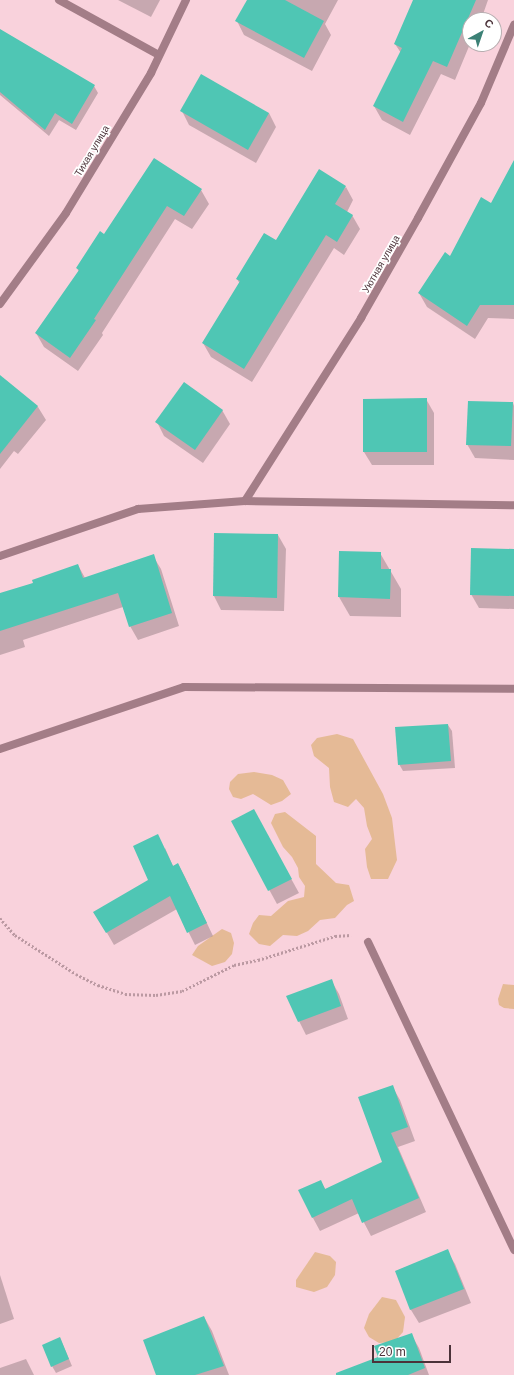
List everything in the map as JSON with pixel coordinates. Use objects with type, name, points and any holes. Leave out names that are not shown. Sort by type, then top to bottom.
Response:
[{"type":"street","points":[[59,0],[159,55]]},
{"type":"street","name":"Тихая улица","points":[[0,304],[66,214],[151,73],[186,0]]},
{"type":"street","name":"Уютная улица","points":[[245,501],[361,318],[418,218],[481,103],[514,25]]},
{"type":"street","points":[[0,556],[138,509],[245,501],[514,505]]},
{"type":"street","points":[[0,749],[184,687],[514,689]]},
{"type":"street","points":[[368,942],[514,1250]]},
{"type":"path","points":[[0,918],[15,934],[76,974],[98,985],[125,994],[156,995],[182,991],[234,965],[258,960],[335,936],[351,935],[368,942]]},
{"type":"shaded area","points":[[337,734],[353,739],[383,794],[392,818],[397,860],[388,879],[371,879],[367,867],[365,849],[372,839],[367,826],[364,808],[356,799],[348,807],[334,802],[330,787],[329,768],[314,756],[311,745],[317,738]]},
{"type":"shaded area","points":[[254,772],[272,775],[283,780],[291,794],[282,801],[271,805],[253,794],[241,799],[233,797],[229,789],[230,782],[238,774]]},
{"type":"shaded area","points":[[285,812],[316,836],[316,864],[336,883],[349,885],[354,901],[347,905],[335,918],[320,920],[308,931],[297,936],[283,935],[270,946],[259,944],[249,934],[253,923],[259,915],[271,916],[288,901],[304,897],[305,886],[299,877],[298,868],[292,857],[283,847],[271,823],[275,814]]},
{"type":"shaded area","points":[[222,929],[231,933],[234,943],[232,954],[225,962],[212,966],[192,955],[198,946]]},
{"type":"shaded area","points":[[503,984],[514,985],[514,1009],[504,1008],[499,1005],[498,999]]},
{"type":"shaded area","points":[[315,1252],[330,1256],[336,1262],[335,1275],[327,1287],[314,1292],[296,1287],[296,1280]]},
{"type":"shaded area","points":[[382,1297],[396,1300],[405,1317],[403,1332],[394,1342],[379,1343],[369,1337],[364,1328],[369,1314]]},
{"type":"building","points":[[247,0],[285,0],[324,21],[304,58],[235,21]]},
{"type":"building","points":[[413,0],[476,0],[471,12],[462,12],[462,32],[447,67],[433,61],[403,122],[373,106],[402,48],[394,44]]},
{"type":"building","points":[[0,29],[95,85],[72,124],[55,113],[45,130],[0,92]]},
{"type":"building","points":[[201,74],[269,113],[248,150],[180,111]]},
{"type":"building","points":[[154,158],[202,189],[184,216],[167,206],[94,319],[96,320],[70,358],[35,333],[79,270],[76,268],[100,231],[104,234]]},
{"type":"building","points":[[514,160],[514,305],[480,305],[467,326],[418,293],[445,252],[450,256],[481,197],[491,203]]},
{"type":"building","points":[[319,169],[346,186],[335,204],[353,215],[337,242],[326,235],[244,369],[202,343],[240,281],[236,279],[264,233],[276,240]]},
{"type":"building","points":[[0,375],[38,406],[0,454]]},
{"type":"building","points":[[184,382],[223,410],[195,450],[155,422]]},
{"type":"building","points":[[427,398],[427,452],[363,452],[363,399]]},
{"type":"building","points":[[468,401],[513,402],[511,446],[466,445]]},
{"type":"building","points":[[214,533],[278,534],[277,598],[213,596]]},
{"type":"building","points":[[471,548],[514,549],[514,596],[470,595]]},
{"type":"building","points":[[339,551],[381,552],[381,569],[391,569],[390,599],[338,597]]},
{"type":"building","points":[[154,554],[172,613],[129,627],[118,593],[0,631],[0,593],[33,583],[32,580],[78,564],[83,578]]},
{"type":"building","points":[[448,724],[451,761],[398,765],[395,727]]},
{"type":"building","points":[[254,809],[292,879],[268,891],[231,821]]},
{"type":"building","points":[[158,834],[173,866],[178,863],[207,923],[187,933],[170,896],[106,933],[93,912],[148,880],[133,846]]},
{"type":"building","points":[[332,979],[341,1006],[298,1022],[286,996]]},
{"type":"building","points":[[393,1085],[408,1127],[391,1133],[419,1198],[362,1223],[352,1199],[312,1218],[298,1190],[321,1180],[325,1189],[382,1162],[358,1097]]},
{"type":"building","points":[[448,1249],[464,1289],[410,1310],[395,1271]]},
{"type":"building","points":[[204,1316],[224,1366],[195,1375],[156,1375],[143,1340]]},
{"type":"building","points":[[412,1333],[425,1368],[408,1375],[336,1375],[336,1373],[378,1357],[374,1346]]},
{"type":"building","points":[[60,1337],[69,1359],[51,1367],[42,1345]]}]
